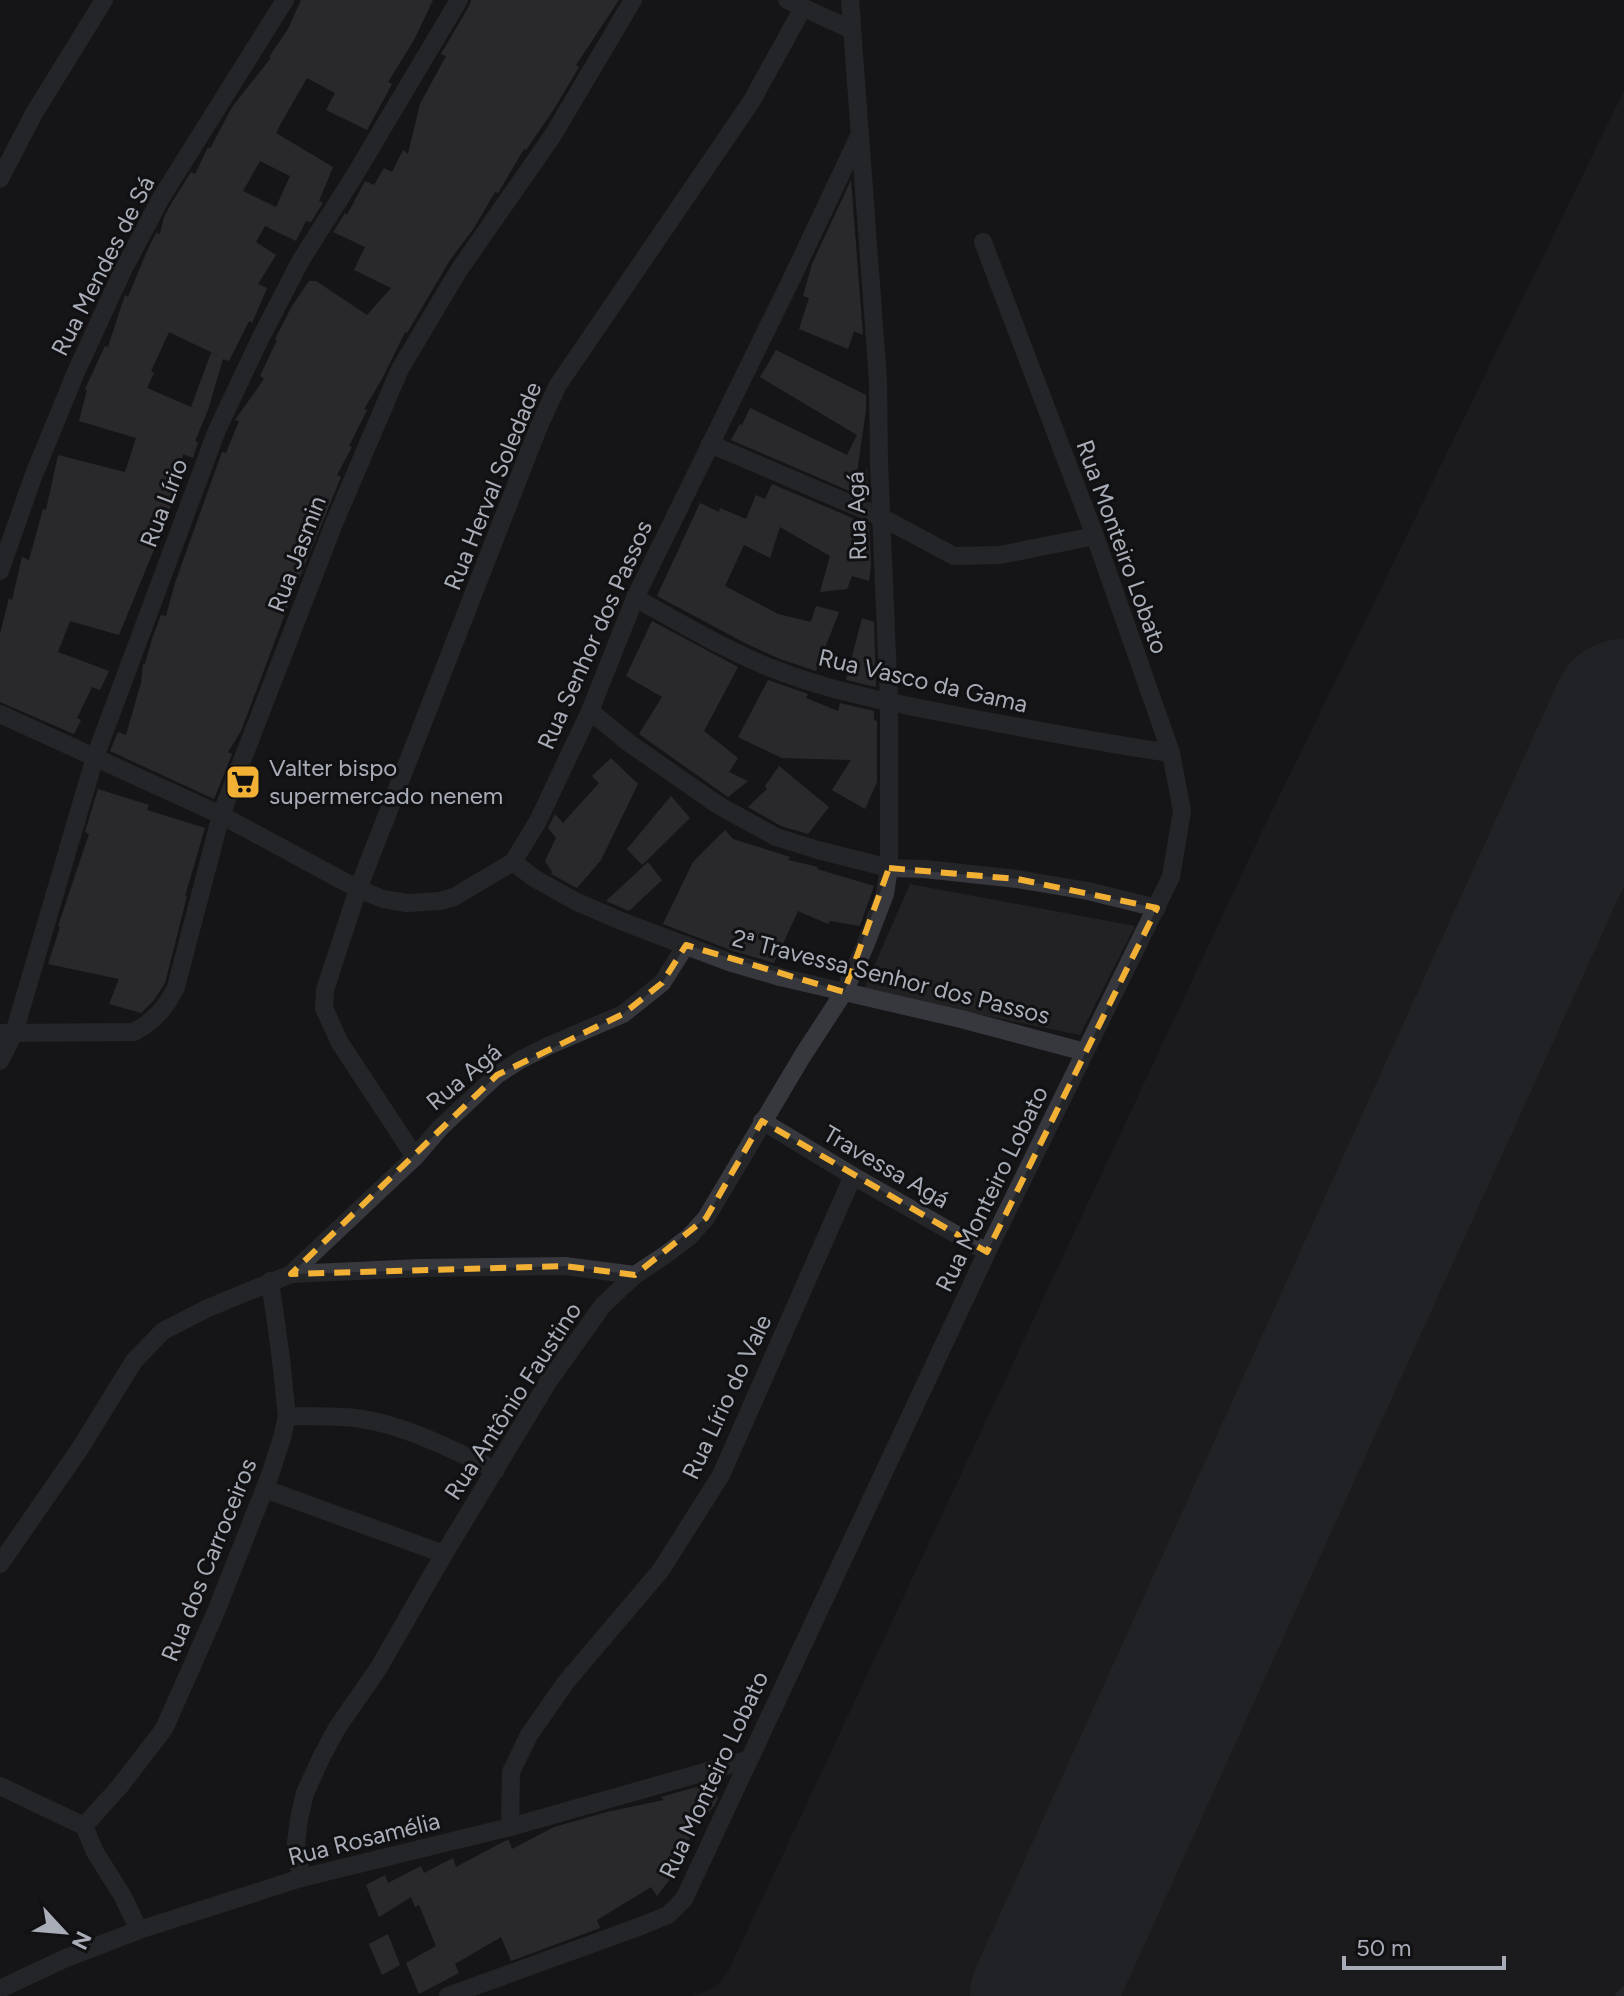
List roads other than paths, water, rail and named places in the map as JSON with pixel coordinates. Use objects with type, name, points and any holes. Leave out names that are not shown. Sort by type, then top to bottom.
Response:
[{"type":"street","points":[[0,179],[33,115],[104,0]]},
{"type":"street","name":"Rua Mendes de Sá","points":[[0,571],[33,477],[76,372],[123,270],[161,198],[285,0]]},
{"type":"street","name":"Rua Lírio","points":[[0,1061],[95,757],[217,430],[301,260],[459,0]]},
{"type":"street","name":"Rua Jasmin","points":[[7,1033],[134,1032],[159,1014],[176,987],[221,815],[340,508],[400,369],[459,270],[553,135],[633,0]]},
{"type":"street","name":"Rua Agá","points":[[844,992],[885,894],[889,868],[889,703],[878,380],[850,0]]},
{"type":"street","points":[[795,4],[852,30]]},
{"type":"street","name":"Rua Herval Soledade","points":[[415,1157],[340,1043],[324,1008],[325,990],[358,889],[539,426],[558,385],[751,102],[795,4]]},
{"type":"street","name":"Rua Senhor dos Passos","points":[[0,714],[221,815],[358,889],[383,899],[407,903],[440,901],[454,897],[513,862],[538,821],[590,711],[635,598],[860,134]]},
{"type":"street","name":"Rua Monteiro Lobato","points":[[448,1996],[668,1915],[684,1899],[987,1252],[1171,877],[1182,811],[1171,753],[1095,536],[983,242]]},
{"type":"street","points":[[710,444],[881,517],[954,556],[1000,555],[1095,536]]},
{"type":"street","name":"Rua Vasco da Gama","points":[[635,598],[717,645],[835,690],[1076,739],[1171,753]]},
{"type":"street","points":[[590,711],[629,743],[718,805],[776,837],[889,868],[1017,879],[1088,891],[1157,908]]},
{"type":"street","name":"2ª Travessa Senhor dos Passos","points":[[513,862],[575,901],[729,962],[1085,1052]]},
{"type":"street","name":"Rua Agá","points":[[291,1274],[497,1075],[548,1046],[623,1014],[662,983],[686,945]]},
{"type":"street","name":"Rua Antônio Faustino","points":[[301,1878],[296,1843],[299,1819],[305,1793],[316,1770],[337,1728],[378,1669],[548,1382],[603,1305],[635,1275],[689,1237],[706,1218],[762,1121],[844,992]]},
{"type":"street","name":"Travessa Agá","points":[[762,1121],[987,1252]]},
{"type":"street","name":"Rua Lírio do Vale","points":[[510,1827],[511,1772],[529,1735],[566,1682],[661,1570],[721,1475],[853,1176]]},
{"type":"street","name":"Rua Agá","points":[[0,1564],[79,1450],[134,1361],[163,1331],[197,1313],[291,1274],[565,1266],[635,1275]]},
{"type":"street","name":"Rua dos Carroceiros","points":[[84,1826],[164,1729],[215,1614],[265,1489],[287,1416],[270,1281]]},
{"type":"street","points":[[287,1416],[362,1419],[387,1425],[496,1470]]},
{"type":"street","points":[[265,1489],[444,1554]]},
{"type":"street","name":"Rua Rosamélia","points":[[0,1989],[66,1958],[139,1930],[301,1878],[510,1827],[747,1760]]},
{"type":"street","points":[[0,1786],[84,1826],[95,1852],[139,1930]]},
{"type":"lane","points":[[1620,1996],[1624,1991]]},
{"type":"place","name":"Valter bispo supermercado nenem","points":[[243,782]]}]
